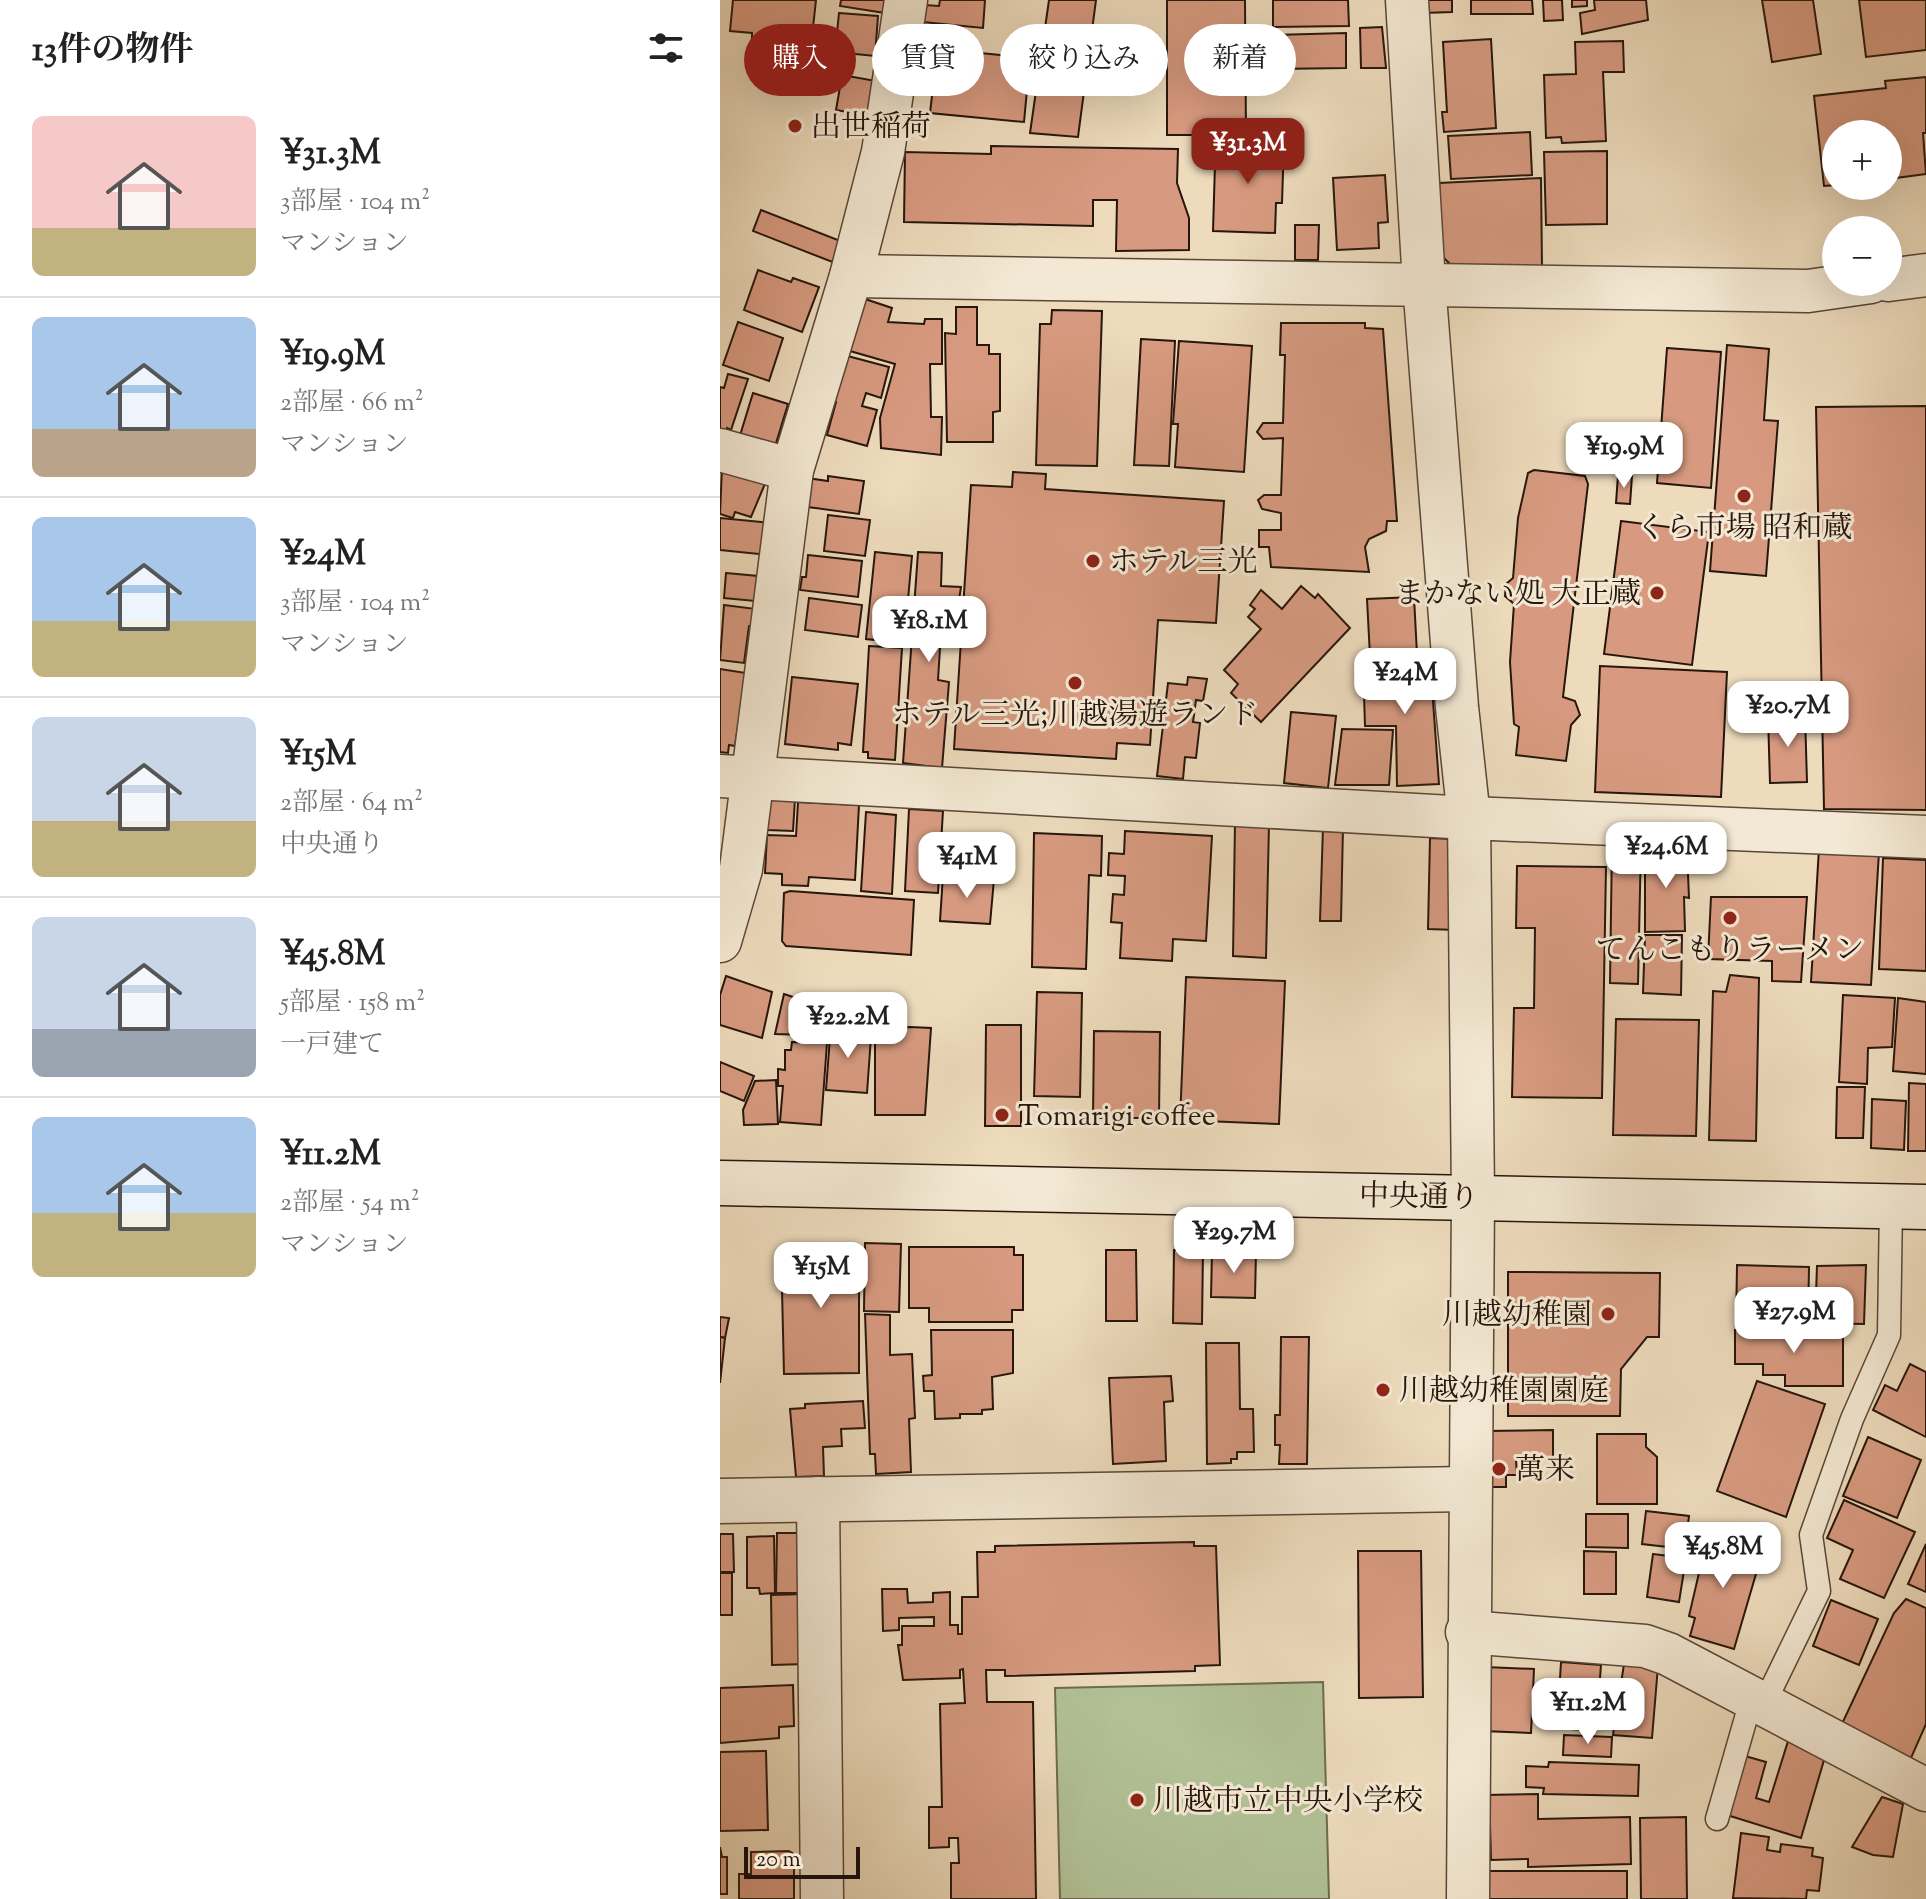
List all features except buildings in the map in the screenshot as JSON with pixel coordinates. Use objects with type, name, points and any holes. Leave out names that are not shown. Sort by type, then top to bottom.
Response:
[{"type":"main road","name":"中央通り","points":[[720,1183],[1909,1206]]},
{"type":"main road","points":[[720,1501],[1468,1489]]},
{"type":"street","points":[[720,941],[741,869],[737,776],[792,470],[851,276],[883,152],[906,0]]},
{"type":"street","points":[[1407,0],[1424,283],[1457,707],[1469,818],[1473,1197],[1468,1489],[1468,1899]]},
{"type":"street","points":[[1902,278],[1926,275]]},
{"type":"street","points":[[851,276],[1822,289]]},
{"type":"street","points":[[720,450],[792,470]]},
{"type":"street","points":[[737,776],[1469,818],[1926,837]]},
{"type":"street","points":[[818,1498],[822,1899]]},
{"type":"street","points":[[1467,1632],[1645,1646],[1758,1701],[1926,1790]]},
{"type":"lane","points":[[1717,1819],[1758,1701],[1819,1591],[1811,1535],[1852,1419],[1889,1335],[1909,1206]]},
{"type":"green space","points":[[1323,1682],[1329,1899],[1060,1899],[1055,1688]]},
{"type":"place","name":"出世稲荷","points":[[795,126]]},
{"type":"place","name":"くら市場 昭和蔵","points":[[1744,496]]},
{"type":"place","name":"ホテル三光","points":[[1093,561]]},
{"type":"place","name":"まかない処 大正蔵","points":[[1657,593]]},
{"type":"place","name":"ホテル三光;川越湯遊ランド","points":[[1075,683]]},
{"type":"place","name":"てんこもりラーメン","points":[[1730,918]]},
{"type":"place","name":"Tomarigi coffee","points":[[1002,1115]]},
{"type":"place","name":"川越幼稚園","points":[[1608,1314]]},
{"type":"place","name":"川越幼稚園園庭","points":[[1383,1390]]},
{"type":"place","name":"萬来","points":[[1499,1469]]},
{"type":"place","name":"川越市立中央小学校","points":[[1137,1800]]}]
